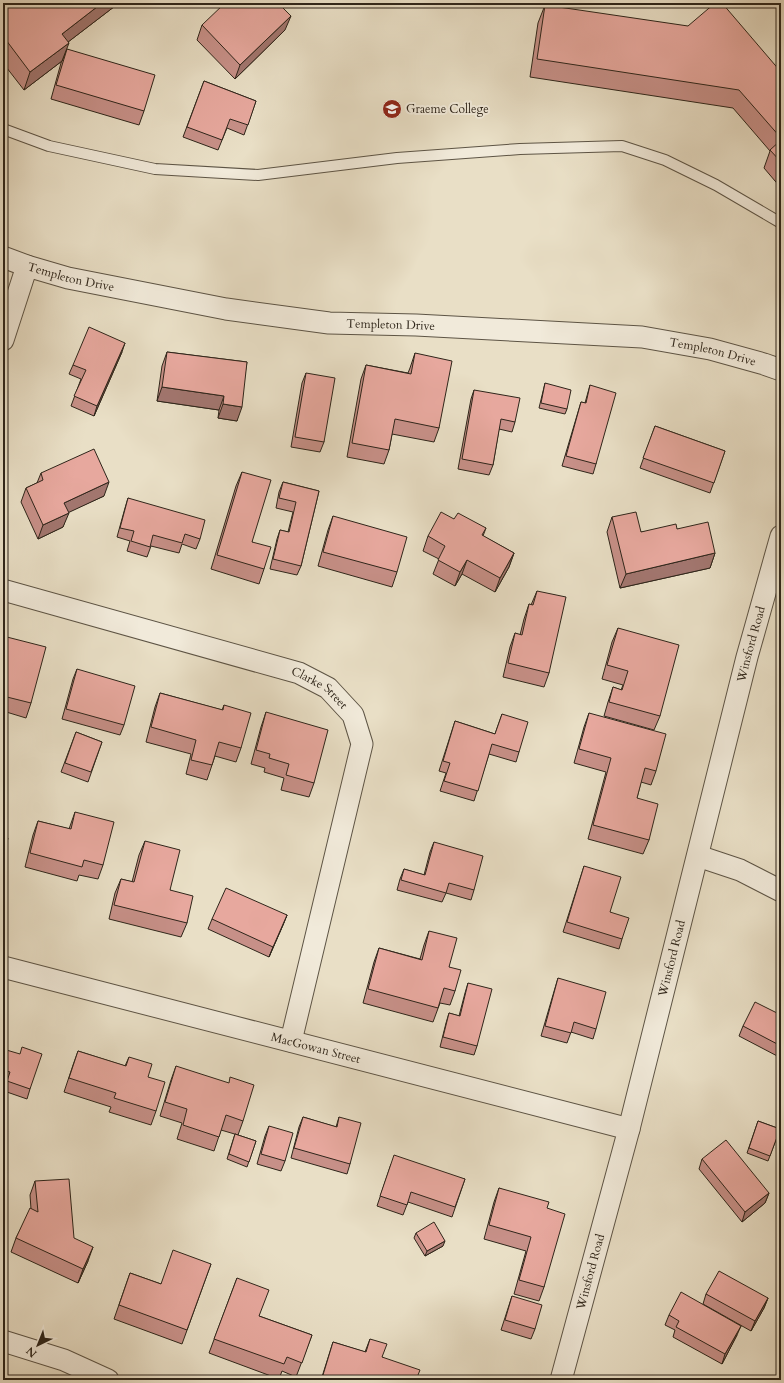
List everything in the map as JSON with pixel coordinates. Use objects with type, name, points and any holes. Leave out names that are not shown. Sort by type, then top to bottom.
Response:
[{"type":"street","name":"Templeton Drive","points":[[3,257],[27,266],[76,280],[226,309],[329,322],[642,336],[710,349],[781,370]]},
{"type":"street","points":[[3,340],[27,266]]},
{"type":"street","name":"Winsford Road","points":[[561,1380],[629,1129],[747,657],[781,536]]},
{"type":"street","name":"Clarke Street","points":[[3,590],[299,673],[328,688],[353,715],[362,744],[291,1041]]},
{"type":"street","points":[[698,856],[740,870],[781,891]]},
{"type":"street","name":"MacGowan Street","points":[[3,967],[629,1129]]},
{"type":"street","points":[[3,1342],[64,1360],[108,1380]]},
{"type":"lane","points":[[3,129],[49,146],[155,169],[258,175],[397,158],[520,149],[622,146],[665,160],[716,185],[781,223]]},
{"type":"building","points":[[3,3],[102,3],[62,34],[69,43],[30,72],[3,36]]},
{"type":"building","points":[[225,3],[278,3],[291,16],[240,65],[202,25]]},
{"type":"building","points":[[715,3],[722,3],[781,72],[781,138],[739,90],[537,59],[545,5],[688,26]]},
{"type":"building","points":[[67,49],[155,75],[144,111],[56,85]]},
{"type":"building","points":[[204,81],[256,101],[248,125],[230,119],[222,140],[187,127]]},
{"type":"building","points":[[781,140],[781,162],[770,150]]},
{"type":"building","points":[[89,327],[125,343],[97,406],[74,396],[86,370],[73,365]]},
{"type":"building","points":[[167,352],[247,362],[242,407],[223,404],[224,396],[162,387]]},
{"type":"building","points":[[415,353],[452,361],[439,428],[395,419],[389,450],[352,443],[366,365],[411,374]]},
{"type":"building","points":[[306,373],[335,378],[324,442],[295,437]]},
{"type":"building","points":[[545,383],[571,390],[567,409],[541,403]]},
{"type":"building","points":[[590,385],[616,393],[596,464],[566,456],[581,402],[586,403]]},
{"type":"building","points":[[474,390],[520,398],[515,422],[501,419],[493,465],[462,459]]},
{"type":"building","points":[[655,426],[725,451],[714,483],[643,458]]},
{"type":"building","points":[[94,449],[109,482],[64,503],[69,513],[43,525],[26,488],[43,480],[41,473]]},
{"type":"building","points":[[242,472],[271,480],[252,542],[271,547],[264,569],[217,555]]},
{"type":"building","points":[[283,482],[319,491],[301,566],[273,559],[280,530],[289,532],[296,502],[279,498]]},
{"type":"building","points":[[128,498],[205,520],[200,539],[185,534],[182,543],[153,535],[150,547],[131,541],[134,531],[120,528]]},
{"type":"building","points":[[441,512],[454,519],[458,513],[486,528],[482,535],[514,553],[500,578],[467,560],[460,572],[438,560],[445,546],[428,536]]},
{"type":"building","points":[[636,512],[641,532],[676,524],[677,529],[708,522],[715,553],[626,574],[612,517]]},
{"type":"building","points":[[333,516],[407,537],[397,572],[323,552]]},
{"type":"building","points":[[537,591],[566,597],[549,673],[508,663],[515,633],[522,635],[529,604],[533,605]]},
{"type":"building","points":[[618,628],[679,645],[660,716],[609,702],[613,687],[622,690],[628,671],[607,665]]},
{"type":"building","points":[[3,636],[46,647],[31,703],[3,696]]},
{"type":"building","points":[[77,669],[135,686],[124,725],[66,709]]},
{"type":"building","points":[[160,693],[223,710],[224,705],[251,713],[241,748],[219,742],[212,765],[191,760],[196,740],[151,727]]},
{"type":"building","points":[[266,712],[328,730],[314,783],[286,775],[289,764],[269,758],[270,754],[256,750]]},
{"type":"building","points":[[589,713],[666,734],[656,771],[645,768],[637,798],[658,804],[649,840],[593,825],[611,758],[579,749]]},
{"type":"building","points":[[502,714],[528,722],[519,752],[492,744],[478,791],[444,781],[450,763],[443,761],[455,721],[495,734]]},
{"type":"building","points":[[76,732],[102,742],[91,772],[65,763]]},
{"type":"building","points":[[75,812],[114,822],[103,865],[84,860],[82,867],[30,853],[38,821],[71,829]]},
{"type":"building","points":[[3,836],[8,838],[3,860]]},
{"type":"building","points":[[145,841],[180,850],[170,890],[193,896],[187,923],[114,905],[121,879],[134,882]]},
{"type":"building","points":[[434,842],[483,856],[474,890],[449,883],[446,893],[401,880],[404,869],[425,875]]},
{"type":"building","points":[[584,866],[621,877],[610,912],[629,918],[622,939],[567,922]]},
{"type":"building","points":[[226,888],[287,915],[273,947],[212,919]]},
{"type":"building","points":[[429,931],[457,938],[449,967],[461,970],[455,991],[444,988],[438,1008],[368,989],[379,948],[422,960]]},
{"type":"building","points":[[558,978],[606,992],[596,1029],[574,1022],[571,1033],[545,1026]]},
{"type":"building","points":[[468,983],[492,989],[477,1046],[443,1037],[449,1013],[460,1016]]},
{"type":"building","points":[[755,1002],[781,1015],[781,1046],[743,1026]]},
{"type":"building","points":[[22,1047],[42,1054],[30,1089],[7,1081],[10,1072],[3,1070],[3,1049],[20,1054]]},
{"type":"building","points":[[78,1051],[126,1066],[129,1057],[152,1064],[148,1077],[165,1082],[156,1111],[114,1098],[116,1093],[69,1078]]},
{"type":"building","points":[[176,1066],[229,1083],[230,1077],[254,1085],[243,1121],[226,1115],[219,1137],[183,1125],[187,1109],[165,1102]]},
{"type":"building","points":[[303,1117],[337,1127],[339,1117],[361,1123],[350,1164],[294,1148]]},
{"type":"building","points":[[758,1121],[780,1129],[770,1156],[749,1148]]},
{"type":"building","points":[[269,1126],[293,1133],[285,1161],[261,1154]]},
{"type":"building","points":[[235,1134],[256,1141],[249,1162],[229,1154]]},
{"type":"building","points":[[726,1140],[769,1193],[745,1212],[702,1159]]},
{"type":"building","points":[[394,1155],[465,1179],[455,1207],[411,1192],[407,1205],[380,1196]]},
{"type":"building","points":[[69,1179],[74,1238],[93,1247],[83,1269],[16,1238],[30,1208],[38,1212],[35,1181]]},
{"type":"building","points":[[499,1188],[549,1202],[547,1208],[565,1214],[544,1287],[519,1280],[531,1237],[489,1225]]},
{"type":"building","points":[[434,1222],[445,1241],[427,1251],[416,1233]]},
{"type":"building","points":[[173,1250],[211,1264],[187,1330],[119,1305],[130,1273],[161,1284]]},
{"type":"building","points":[[719,1271],[768,1298],[755,1321],[706,1294]]},
{"type":"building","points":[[237,1278],[269,1290],[259,1316],[312,1335],[302,1363],[287,1357],[284,1364],[214,1339]]},
{"type":"building","points":[[681,1292],[741,1326],[725,1354],[676,1327],[679,1321],[669,1315]]},
{"type":"building","points":[[512,1296],[542,1305],[535,1329],[505,1320]]},
{"type":"building","points":[[370,1339],[387,1344],[382,1357],[420,1370],[416,1380],[337,1380],[323,1375],[333,1342],[366,1352]]},
{"type":"place","name":"Graeme College","points":[[392,109]]}]
